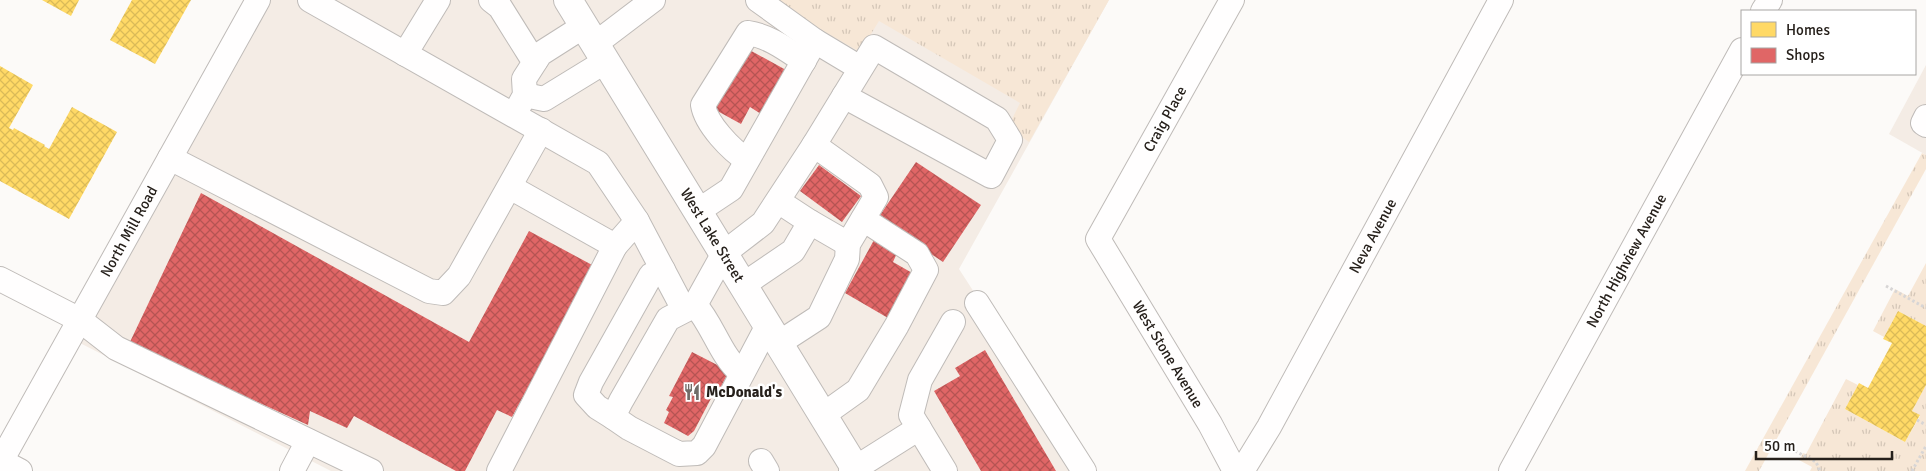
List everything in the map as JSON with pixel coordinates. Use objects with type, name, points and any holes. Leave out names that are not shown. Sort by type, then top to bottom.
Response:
[{"type":"main road","name":"West Lake Street","points":[[568,0],[774,334],[854,470]]},
{"type":"street","name":"North Mill Road","points":[[7,465],[80,320],[258,0]]},
{"type":"street","points":[[310,0],[405,54],[520,105],[541,130],[598,162],[637,221],[682,311]]},
{"type":"street","points":[[405,54],[438,0]]},
{"type":"street","points":[[491,0],[500,7],[530,55],[536,60]]},
{"type":"street","points":[[520,105],[544,99],[595,44],[653,0]]},
{"type":"street","points":[[758,0],[809,51]]},
{"type":"street","name":"Craig Place","points":[[1098,239],[1232,0]]},
{"type":"street","name":"Neva Avenue","points":[[1242,471],[1273,418],[1496,2]]},
{"type":"street","points":[[747,160],[735,152],[704,115],[703,105],[748,33],[758,34],[774,43],[809,51],[860,68]]},
{"type":"street","points":[[520,105],[524,79],[540,54],[595,44]]},
{"type":"street","points":[[613,417],[621,401],[724,253],[763,223],[814,145],[860,68],[874,47],[997,119],[1010,140],[991,176],[844,96]]},
{"type":"street","points":[[698,212],[731,189],[809,51]]},
{"type":"street","name":"North Highview Avenue","points":[[1511,471],[1741,52]]},
{"type":"street","points":[[1926,118],[1923,123],[1926,125]]},
{"type":"street","points":[[170,158],[429,291],[443,293],[459,276],[541,130]]},
{"type":"street","points":[[663,270],[651,275],[591,382],[586,395],[597,407],[628,428],[679,454],[697,453],[704,446],[741,373],[774,334],[819,317],[847,259],[848,244],[876,198],[870,185],[814,145]]},
{"type":"street","points":[[510,187],[615,246]]},
{"type":"street","points":[[778,201],[848,244]]},
{"type":"street","points":[[823,415],[858,390],[898,325],[926,270],[917,254],[863,219]]},
{"type":"street","points":[[499,471],[615,246],[637,221]]},
{"type":"street","points":[[743,285],[793,251],[810,222]]},
{"type":"street","name":"West Stone Avenue","points":[[1098,239],[1210,424],[1235,471]]},
{"type":"street","points":[[0,279],[80,320],[116,348],[371,471]]},
{"type":"street","points":[[977,303],[1084,471]]},
{"type":"street","points":[[682,311],[703,314],[733,366],[741,373]]},
{"type":"street","points":[[945,471],[911,415],[920,380],[953,322]]},
{"type":"street","points":[[854,470],[919,428]]},
{"type":"street","points":[[292,471],[308,440]]},
{"type":"path","points":[[1886,286],[1926,308]]},
{"type":"path","points":[[1917,420],[1926,426]]},
{"type":"path","points":[[1912,471],[1926,446]]},
{"type":"path","points":[[1795,451],[1816,462],[1820,471]]},
{"type":"shaded area","points":[[266,0],[558,0],[846,471],[331,471],[78,342]]},
{"type":"shaded area","points":[[576,0],[1109,0],[959,269],[1090,471],[866,471]]},
{"type":"shaded area","points":[[1926,65],[1926,155],[1889,134]]},
{"type":"green space","points":[[769,0],[1109,0],[1029,142],[1009,125],[1020,103],[879,21],[860,52]]},
{"type":"green space","points":[[1922,153],[1926,155],[1926,169],[1759,471],[1745,471]]},
{"type":"green space","points":[[1926,263],[1926,326],[1898,311],[1884,337],[1873,331],[1895,289],[1908,296]]},
{"type":"green space","points":[[1846,379],[1858,385],[1845,409],[1905,442],[1920,416],[1912,411],[1926,385],[1926,471],[1810,471],[1812,467],[1799,460],[1803,453],[1806,454]]},
{"type":"building: Homes","points":[[42,0],[79,0],[71,16]]},
{"type":"building: Homes","points":[[132,0],[191,0],[155,64],[110,40]]},
{"type":"building: Homes","points":[[0,66],[33,85],[9,128],[13,130],[14,128],[49,149],[72,107],[117,132],[69,219],[0,181]]},
{"type":"building: Homes","points":[[1898,311],[1926,326],[1926,385],[1912,411],[1920,415],[1905,442],[1845,409],[1859,383],[1868,388],[1892,343],[1883,339]]},
{"type":"building: Shops","points":[[746,48],[786,70],[761,114],[750,107],[741,124],[712,108]]},
{"type":"building: Shops","points":[[916,162],[981,205],[943,262],[878,218]]},
{"type":"building: Shops","points":[[819,165],[861,196],[842,222],[800,191]]},
{"type":"building: Shops","points":[[201,193],[469,342],[529,231],[594,266],[512,417],[497,410],[465,471],[456,471],[354,416],[347,428],[310,411],[308,425],[129,344]]},
{"type":"building: Shops","points":[[874,240],[897,253],[893,262],[914,274],[888,318],[845,293]]},
{"type":"building: Shops","points":[[985,350],[1056,471],[981,471],[934,391],[960,376],[955,368]]},
{"type":"building: Shops","name":"McDonald's","points":[[692,352],[729,371],[720,389],[717,387],[694,431],[688,436],[664,423],[669,412],[666,410],[673,397],[669,396]]},
{"type":"place","name":"McDonald's","points":[[692,392]]}]
